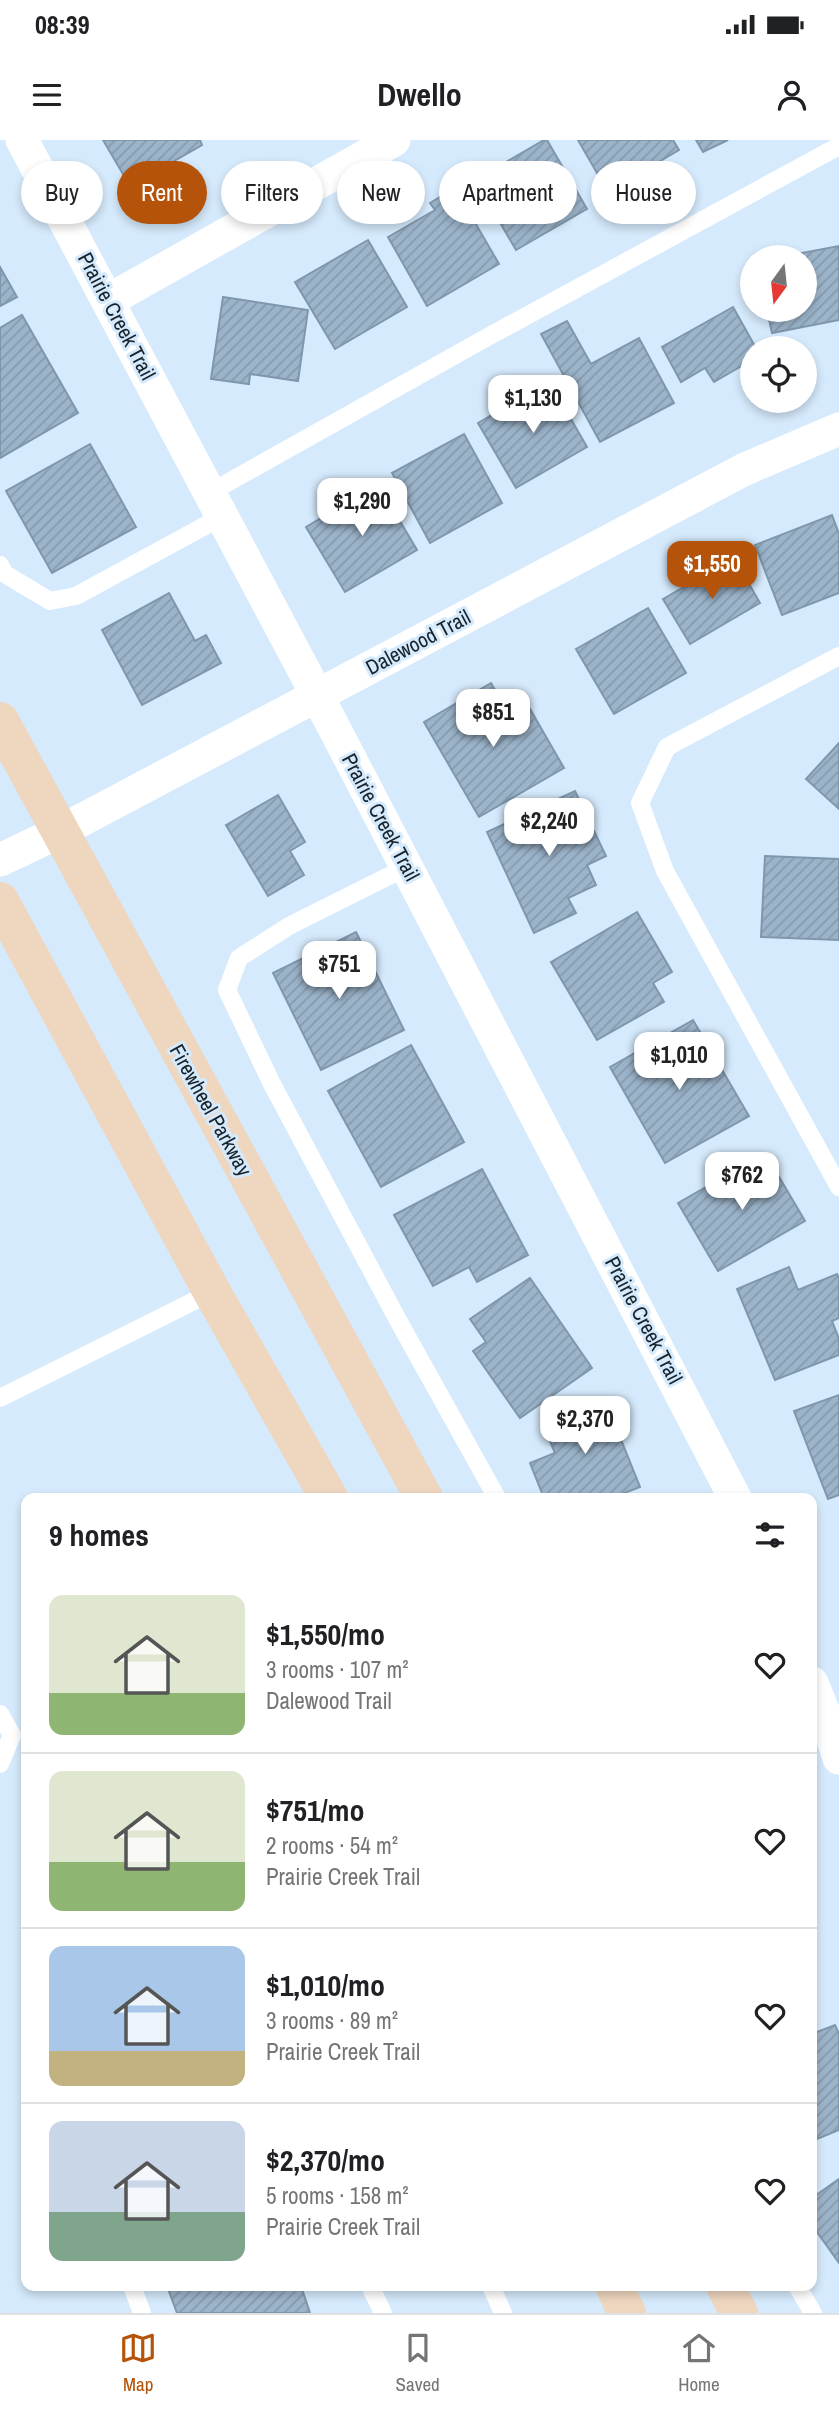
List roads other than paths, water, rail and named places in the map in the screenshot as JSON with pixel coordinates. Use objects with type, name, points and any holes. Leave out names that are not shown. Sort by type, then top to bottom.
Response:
[{"type":"main road","name":"Firewheel Parkway","points":[[0,721],[421,1493]]},
{"type":"main road","points":[[0,901],[212,1292],[326,1493]]},
{"type":"main road","points":[[616,2291],[627,2313]]},
{"type":"main road","points":[[728,2291],[739,2313]]},
{"type":"street","name":"Prairie Creek Trail","points":[[22,140],[217,504],[732,1493]]},
{"type":"street","points":[[109,300],[394,140]]},
{"type":"street","name":"Dalewood Trail","points":[[0,860],[59,832],[743,471],[839,429]]},
{"type":"street","points":[[817,1695],[839,1758]]},
{"type":"lane","points":[[0,565],[5,574],[50,601],[76,596],[217,504],[484,339],[839,146]]},
{"type":"lane","points":[[839,656],[667,747],[640,803],[665,871],[839,1187]]},
{"type":"lane","points":[[407,867],[289,926],[239,958],[227,990],[284,1107],[494,1493]]},
{"type":"lane","points":[[0,1398],[212,1292]]},
{"type":"lane","points":[[0,1714],[12,1735],[0,1764]]},
{"type":"lane","points":[[134,2291],[142,2313]]},
{"type":"lane","points":[[372,2291],[383,2313]]},
{"type":"lane","points":[[493,2291],[503,2313]]},
{"type":"lane","points":[[800,2291],[813,2313]]}]
